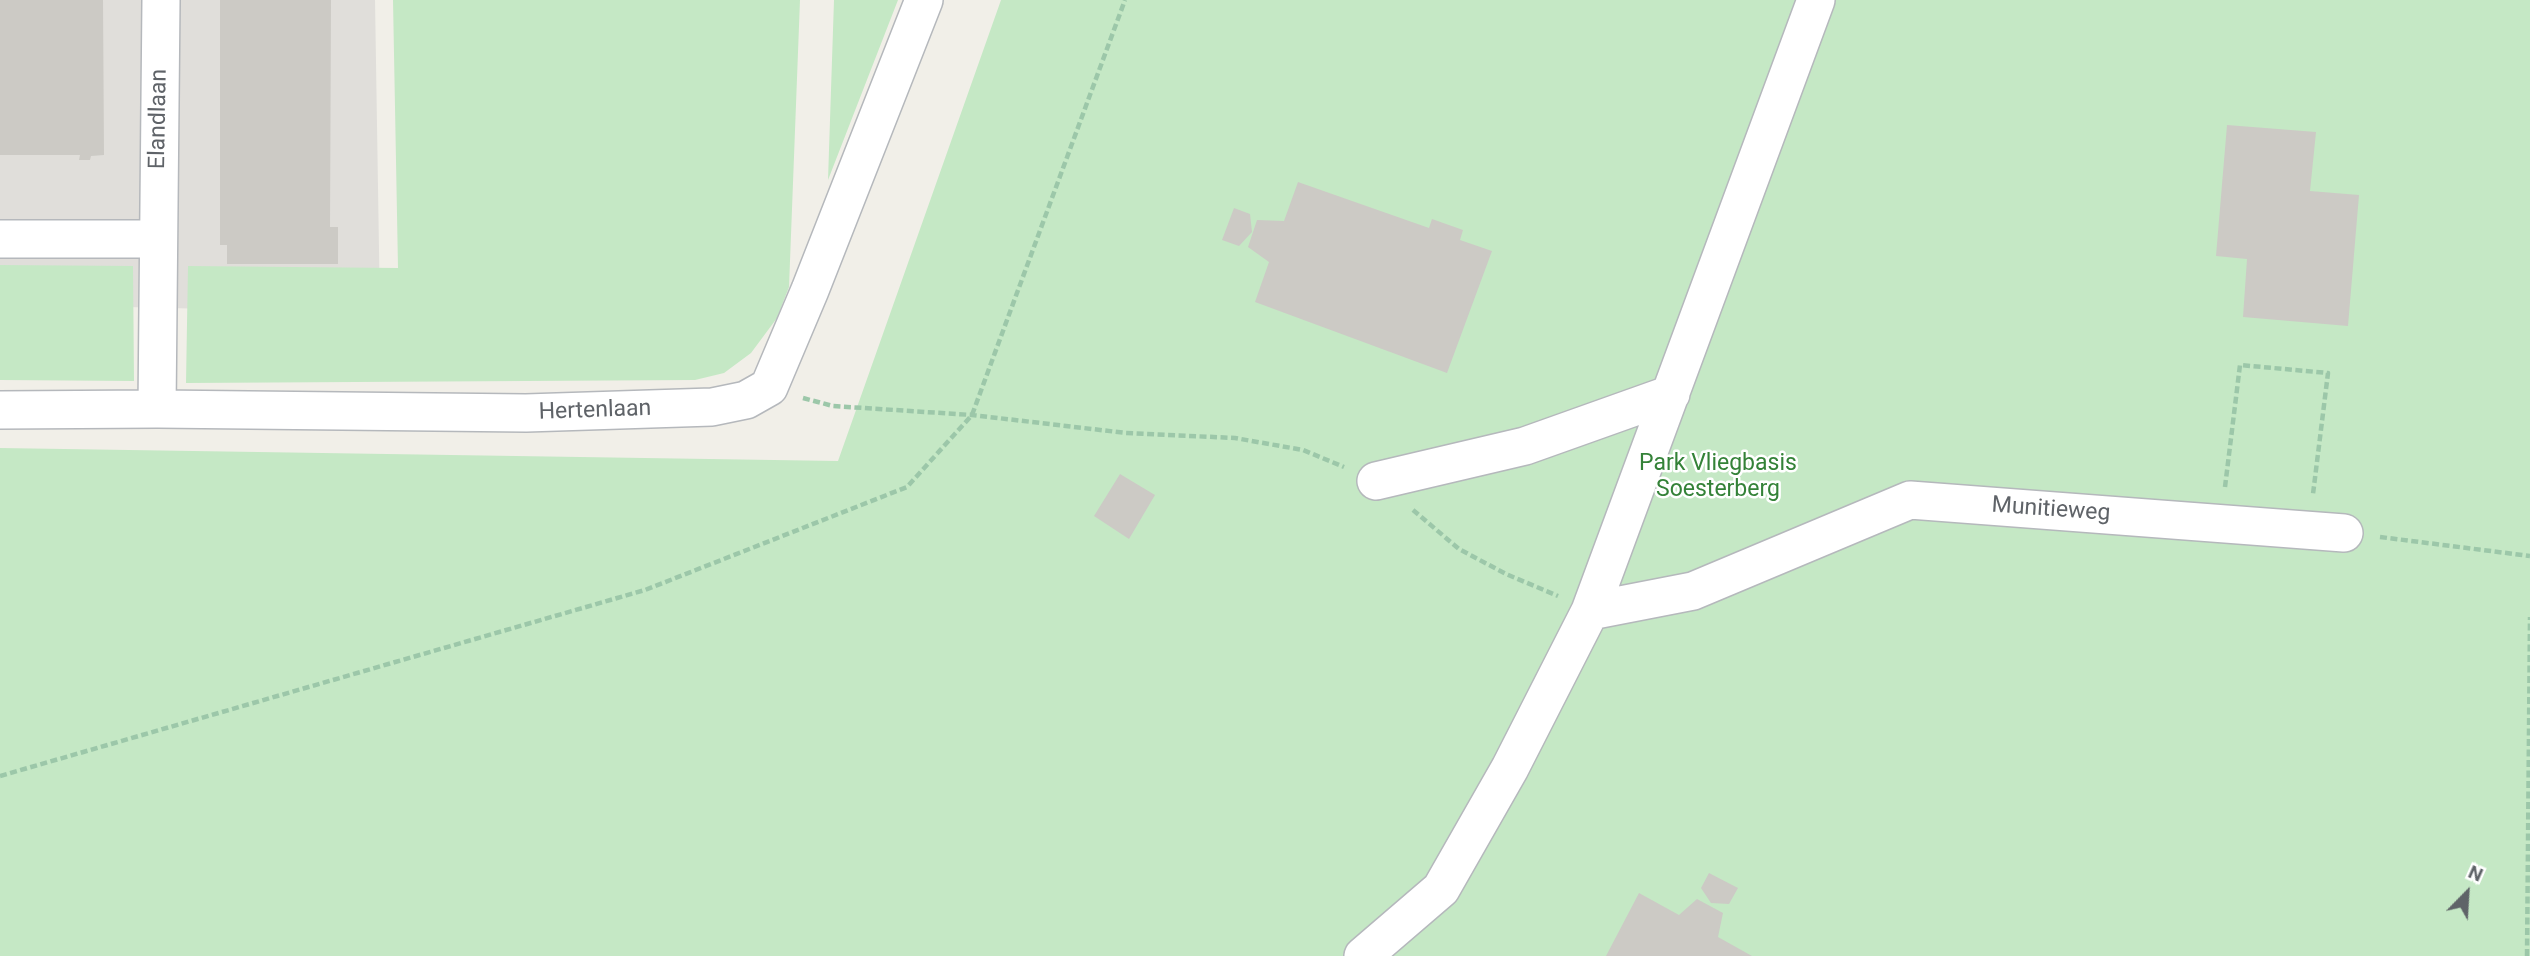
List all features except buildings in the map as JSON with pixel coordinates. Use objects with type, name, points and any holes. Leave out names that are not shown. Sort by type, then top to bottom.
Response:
[{"type":"street","name":"Elandlaan","points":[[157,409],[161,0]]},
{"type":"street","points":[[769,387],[924,0]]},
{"type":"street","points":[[1363,956],[1441,889],[1510,768],[1590,611],[1816,0]]},
{"type":"street","points":[[0,239],[158,239]]},
{"type":"street","name":"Hertenlaan","points":[[0,410],[526,413],[699,407],[746,400],[769,387]]},
{"type":"street","points":[[1376,481],[1525,446],[1671,394]]},
{"type":"street","name":"Munitieweg","points":[[1590,611],[1693,591],[1910,500],[2344,533]]},
{"type":"path","points":[[0,776],[645,590],[907,487],[972,415],[1125,0]]},
{"type":"path","points":[[2221,523],[2239,365],[2328,373],[2308,529]]},
{"type":"path","points":[[769,387],[833,406],[972,415],[1126,433],[1235,438],[1303,450],[1376,481],[1460,549],[1506,574],[1590,611]]},
{"type":"path","points":[[2344,533],[2530,556]]},
{"type":"path","points":[[2527,956],[2530,617]]},
{"type":"shaded area","points":[[0,0],[375,0],[380,313],[0,304]]},
{"type":"green space","points":[[393,0],[800,0],[789,287],[777,318],[751,353],[724,373],[695,380],[186,383],[188,266],[398,268]]},
{"type":"green space","points":[[834,0],[898,0],[828,180]]},
{"type":"green space","name":"Park Vliegbasis Soesterberg","points":[[1001,0],[2530,0],[2530,956],[0,956],[0,448],[838,461]]},
{"type":"green space","points":[[0,265],[133,266],[134,381],[0,380]]}]
